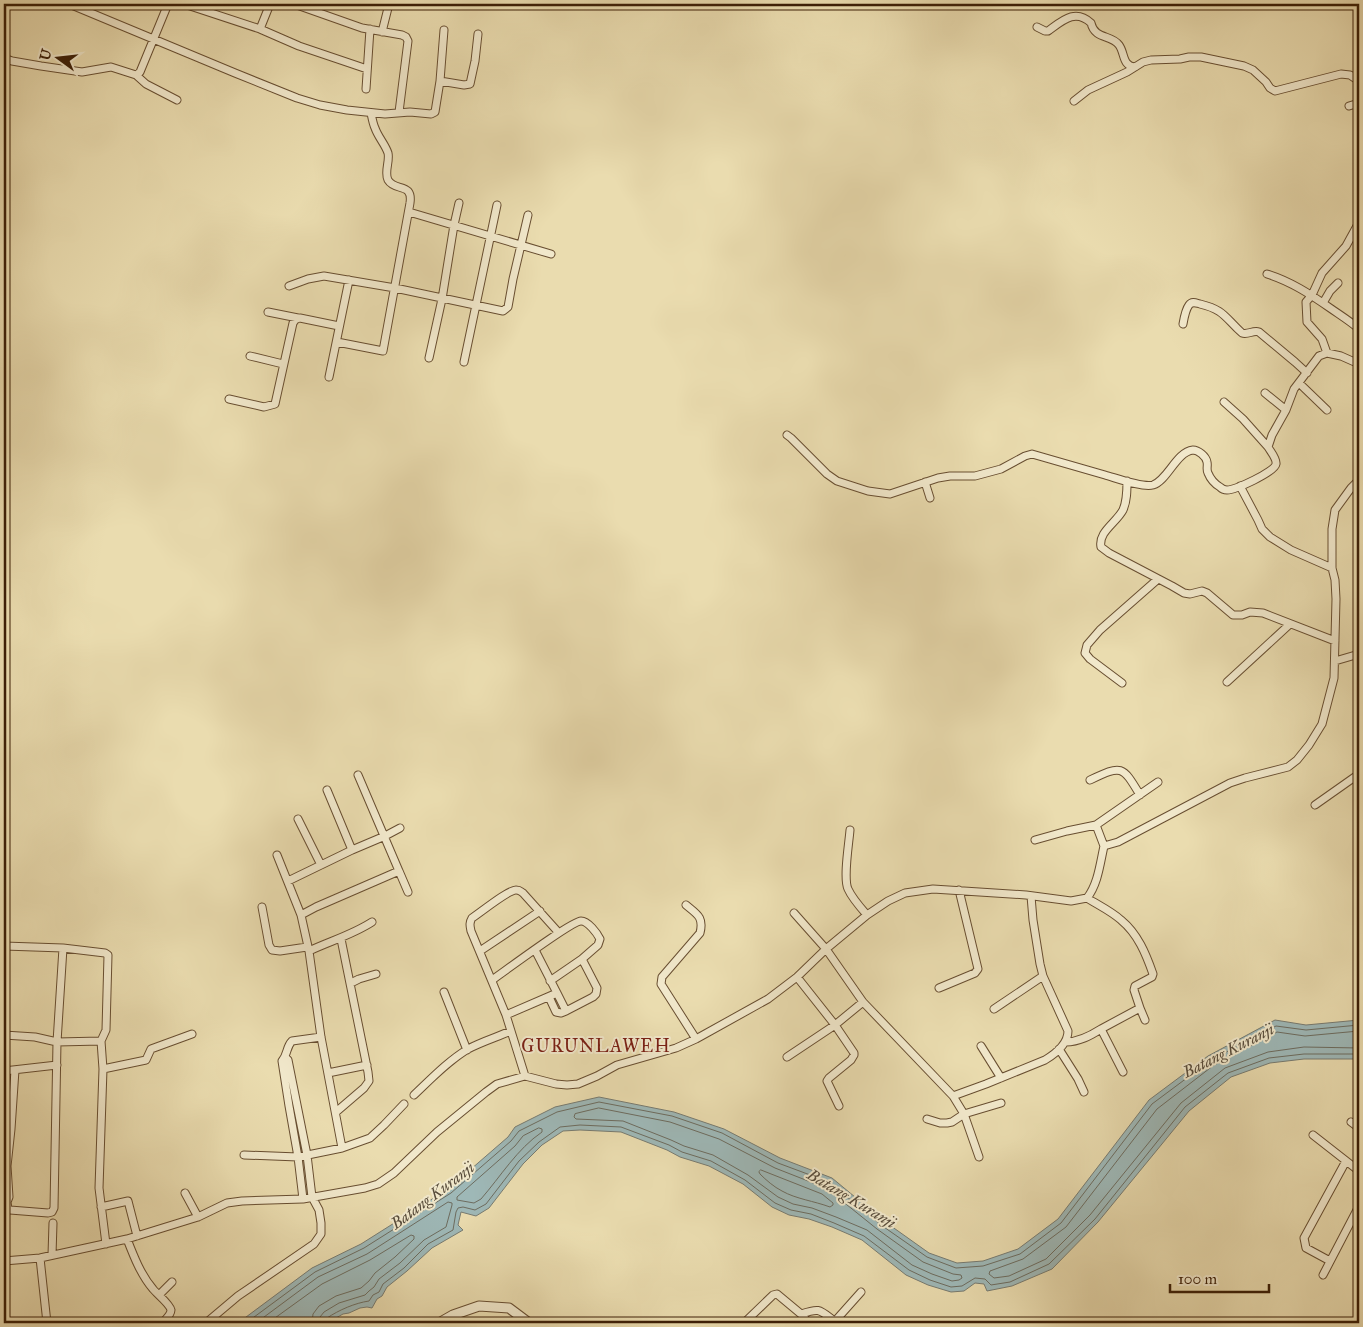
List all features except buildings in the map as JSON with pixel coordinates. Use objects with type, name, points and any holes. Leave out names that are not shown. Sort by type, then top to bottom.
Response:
[{"type":"street","points":[[136,75],[140,72],[168,4]]},
{"type":"street","points":[[184,4],[201,7],[300,46],[367,69]]},
{"type":"street","points":[[260,29],[270,4]]},
{"type":"street","points":[[294,4],[362,28],[406,37],[408,41],[400,112]]},
{"type":"street","points":[[382,32],[389,4]]},
{"type":"street","points":[[74,6],[297,98],[334,108],[385,114],[400,112],[433,114],[436,110],[444,30]]},
{"type":"street","points":[[1037,27],[1048,31],[1067,18],[1082,17],[1091,23],[1092,28],[1098,34],[1115,41],[1120,46],[1126,62],[1130,67],[1135,67]]},
{"type":"street","points":[[366,89],[370,29]]},
{"type":"street","points":[[440,82],[470,84],[478,34]]},
{"type":"street","points":[[1074,101],[1088,90],[1151,60],[1189,57],[1201,57],[1236,64],[1253,70],[1275,91],[1341,74],[1350,75],[1359,81]]},
{"type":"street","points":[[4,58],[12,61],[82,72],[110,67],[136,75],[146,84],[177,100]]},
{"type":"street","points":[[1349,106],[1359,103],[1359,90]]},
{"type":"street","points":[[337,342],[383,351],[409,212],[411,196],[409,191],[388,180],[388,154],[374,128],[371,113]]},
{"type":"street","points":[[429,358],[442,299],[459,203]]},
{"type":"street","points":[[464,362],[497,205]]},
{"type":"street","points":[[409,212],[551,254]]},
{"type":"street","points":[[289,286],[324,276],[503,310],[508,306],[528,215]]},
{"type":"street","points":[[1327,353],[1322,340],[1307,322],[1306,302],[1312,295],[1322,273],[1346,246],[1357,226]]},
{"type":"street","points":[[1267,274],[1285,280],[1312,295],[1352,322],[1359,329]]},
{"type":"street","points":[[328,377],[349,280]]},
{"type":"street","points":[[1324,303],[1330,290],[1338,283]]},
{"type":"street","points":[[1182,324],[1189,305],[1195,302],[1208,306],[1218,310],[1242,333],[1259,332],[1307,373]]},
{"type":"street","points":[[268,312],[339,326]]},
{"type":"street","points":[[229,399],[264,407],[275,404],[293,323],[298,318]]},
{"type":"street","points":[[1268,447],[1294,389],[1319,356],[1327,353],[1341,356],[1359,364]]},
{"type":"street","points":[[250,356],[283,364]]},
{"type":"street","points":[[1299,383],[1327,410]]},
{"type":"street","points":[[1265,392],[1286,410]]},
{"type":"street","points":[[787,435],[827,474],[837,481],[868,491],[890,494],[938,478],[974,476],[1001,469],[1032,454],[1149,486],[1161,480],[1187,452],[1196,450],[1207,461],[1206,468],[1208,474],[1217,485],[1226,490],[1240,486],[1273,470],[1276,467],[1276,462],[1268,447],[1243,419],[1224,402]]},
{"type":"street","points":[[1104,846],[1118,842],[1230,783],[1288,767],[1297,760],[1309,745],[1322,724],[1334,678],[1336,599],[1332,568],[1332,529],[1335,510],[1359,480]]},
{"type":"street","points":[[1127,481],[1126,502],[1122,512],[1103,534],[1100,541],[1101,547],[1184,593],[1207,593],[1234,615],[1250,612],[1263,613],[1335,641]]},
{"type":"street","points":[[925,482],[930,498]]},
{"type":"street","points":[[1240,486],[1262,529],[1270,537],[1292,550],[1332,568]]},
{"type":"street","points":[[1122,683],[1090,659],[1085,652],[1086,645],[1111,619],[1158,579]]},
{"type":"street","points":[[1226,682],[1290,624]]},
{"type":"street","points":[[1335,661],[1359,654]]},
{"type":"street","points":[[1090,780],[1110,771],[1121,770],[1129,776],[1140,795]]},
{"type":"street","points":[[358,774],[408,892]]},
{"type":"street","points":[[1315,805],[1359,774]]},
{"type":"street","points":[[1035,840],[1096,825],[1158,782]]},
{"type":"street","points":[[327,790],[352,850]]},
{"type":"street","points":[[298,819],[321,865]]},
{"type":"street","points":[[1087,898],[1092,892],[1097,877],[1104,846],[1096,825]]},
{"type":"street","points":[[288,881],[400,828]]},
{"type":"street","points":[[850,830],[847,886],[849,892],[866,915]]},
{"type":"street","points":[[277,855],[301,915],[342,1148]]},
{"type":"street","points":[[301,915],[399,871]]},
{"type":"street","points":[[4,1261],[52,1256],[127,1239],[198,1217],[221,1205],[234,1202],[303,1199],[365,1188],[384,1181],[406,1163],[437,1132],[497,1084],[525,1076],[556,1084],[578,1084],[626,1062],[676,1048],[696,1039],[768,999],[797,977],[866,915],[888,901],[911,891],[933,889],[959,890],[1071,900],[1087,898],[1120,919],[1145,951],[1153,974],[1152,977],[1135,986],[1134,990],[1145,1020]]},
{"type":"street","points":[[525,1076],[506,1015],[471,931],[470,921],[513,890],[520,890],[560,933]]},
{"type":"street","points":[[940,988],[975,973],[978,969],[959,890]]},
{"type":"street","points":[[953,1096],[1045,1060],[1059,1049],[1068,1038],[1068,1031],[1043,976],[1032,920],[1031,896]]},
{"type":"street","points":[[686,905],[701,920],[700,932],[662,978],[661,984],[696,1039]]},
{"type":"street","points":[[262,907],[269,945],[272,950],[308,949],[341,938],[372,922]]},
{"type":"street","points":[[480,951],[540,911]]},
{"type":"street","points":[[794,913],[826,949],[863,1002],[953,1096],[964,1114],[979,1158]]},
{"type":"street","points":[[492,980],[560,933],[579,921],[584,921],[599,937],[600,942],[582,959],[550,981]]},
{"type":"street","points":[[336,1112],[367,1084],[369,1077],[341,938]]},
{"type":"street","points":[[4,946],[63,948],[105,952],[108,955],[106,1030],[102,1041],[103,1068],[99,1188],[106,1244]]},
{"type":"street","points":[[15,1070],[7,1166],[9,1197],[5,1203],[10,1210],[48,1213],[52,1212],[54,1208],[57,1042],[63,948]]},
{"type":"street","points":[[535,950],[566,1011]]},
{"type":"street","points":[[549,997],[556,1012],[561,1013],[593,997],[597,991],[596,985],[582,959]]},
{"type":"street","points":[[350,984],[376,974]]},
{"type":"street","points":[[994,1009],[1043,976]]},
{"type":"street","points":[[797,977],[835,1025],[854,1053],[853,1058],[827,1081],[839,1106]]},
{"type":"street","points":[[444,992],[467,1050]]},
{"type":"street","points":[[506,1015],[556,993]]},
{"type":"street","points":[[787,1057],[835,1025],[863,1002]]},
{"type":"street","points":[[1066,1042],[1084,1039],[1140,1008]]},
{"type":"street","points":[[1101,1029],[1123,1072]]},
{"type":"street","points":[[414,1095],[467,1050],[511,1031]]},
{"type":"street","points":[[103,1068],[146,1060],[151,1049],[192,1034]]},
{"type":"street","points":[[4,1035],[35,1037],[57,1042],[102,1041]]},
{"type":"street","points":[[206,1323],[238,1296],[314,1244],[321,1234],[319,1210],[312,1197],[307,1155],[292,1105],[282,1062],[286,1058],[292,1041],[321,1037]]},
{"type":"street","points":[[981,1046],[1000,1078]]},
{"type":"street","points":[[1059,1049],[1084,1092]]},
{"type":"street","points":[[4,1071],[57,1065]]},
{"type":"street","points":[[328,1073],[367,1065]]},
{"type":"street","points":[[927,1120],[940,1123],[952,1122],[964,1114],[1001,1103]]},
{"type":"street","points":[[244,1155],[298,1156],[342,1148],[370,1138],[404,1104]]},
{"type":"street","points":[[292,1105],[303,1199]]},
{"type":"street","points":[[1351,1122],[1359,1128]]},
{"type":"street","points":[[1313,1135],[1359,1171]]},
{"type":"street","points":[[1330,1261],[1306,1248],[1304,1238],[1346,1161]]},
{"type":"street","points":[[185,1193],[198,1217]]},
{"type":"street","points":[[101,1207],[128,1201],[137,1236]]},
{"type":"street","points":[[1323,1275],[1359,1206]]},
{"type":"street","points":[[52,1256],[53,1223]]},
{"type":"street","points":[[127,1239],[143,1275],[169,1306],[170,1314],[162,1323]]},
{"type":"street","points":[[16,1323],[47,1323],[40,1258]]},
{"type":"street","points":[[160,1295],[172,1282]]},
{"type":"street","points":[[801,1314],[817,1310],[836,1320],[861,1292]]},
{"type":"street","points":[[744,1323],[775,1294],[780,1296],[809,1323]]},
{"type":"street","points":[[439,1323],[453,1315],[479,1306],[513,1310],[529,1323]]},
{"type":"street","points":[[453,1315],[460,1323]]},
{"type":"water","name":"Batang Kuranji","points":[[1275,1020],[1306,1025],[1359,1020],[1359,1059],[1304,1059],[1270,1063],[1231,1077],[1189,1111],[1098,1222],[1052,1269],[1012,1286],[987,1291],[984,1284],[975,1283],[964,1291],[951,1292],[928,1285],[906,1275],[862,1240],[832,1227],[809,1219],[789,1215],[772,1207],[743,1184],[709,1166],[680,1157],[621,1132],[580,1130],[563,1131],[542,1145],[523,1164],[489,1208],[476,1216],[461,1212],[458,1225],[463,1230],[432,1248],[387,1287],[372,1308],[360,1308],[343,1314],[327,1323],[238,1323],[312,1268],[361,1244],[448,1189],[508,1137],[515,1127],[555,1107],[599,1097],[674,1112],[724,1129],[780,1158],[832,1178],[884,1221],[929,1253],[957,1263],[983,1261],[1018,1249],[1058,1219],[1149,1100],[1208,1056]]},
{"type":"district","name":"GURUNLAWEH","points":[[596,1046]]}]
